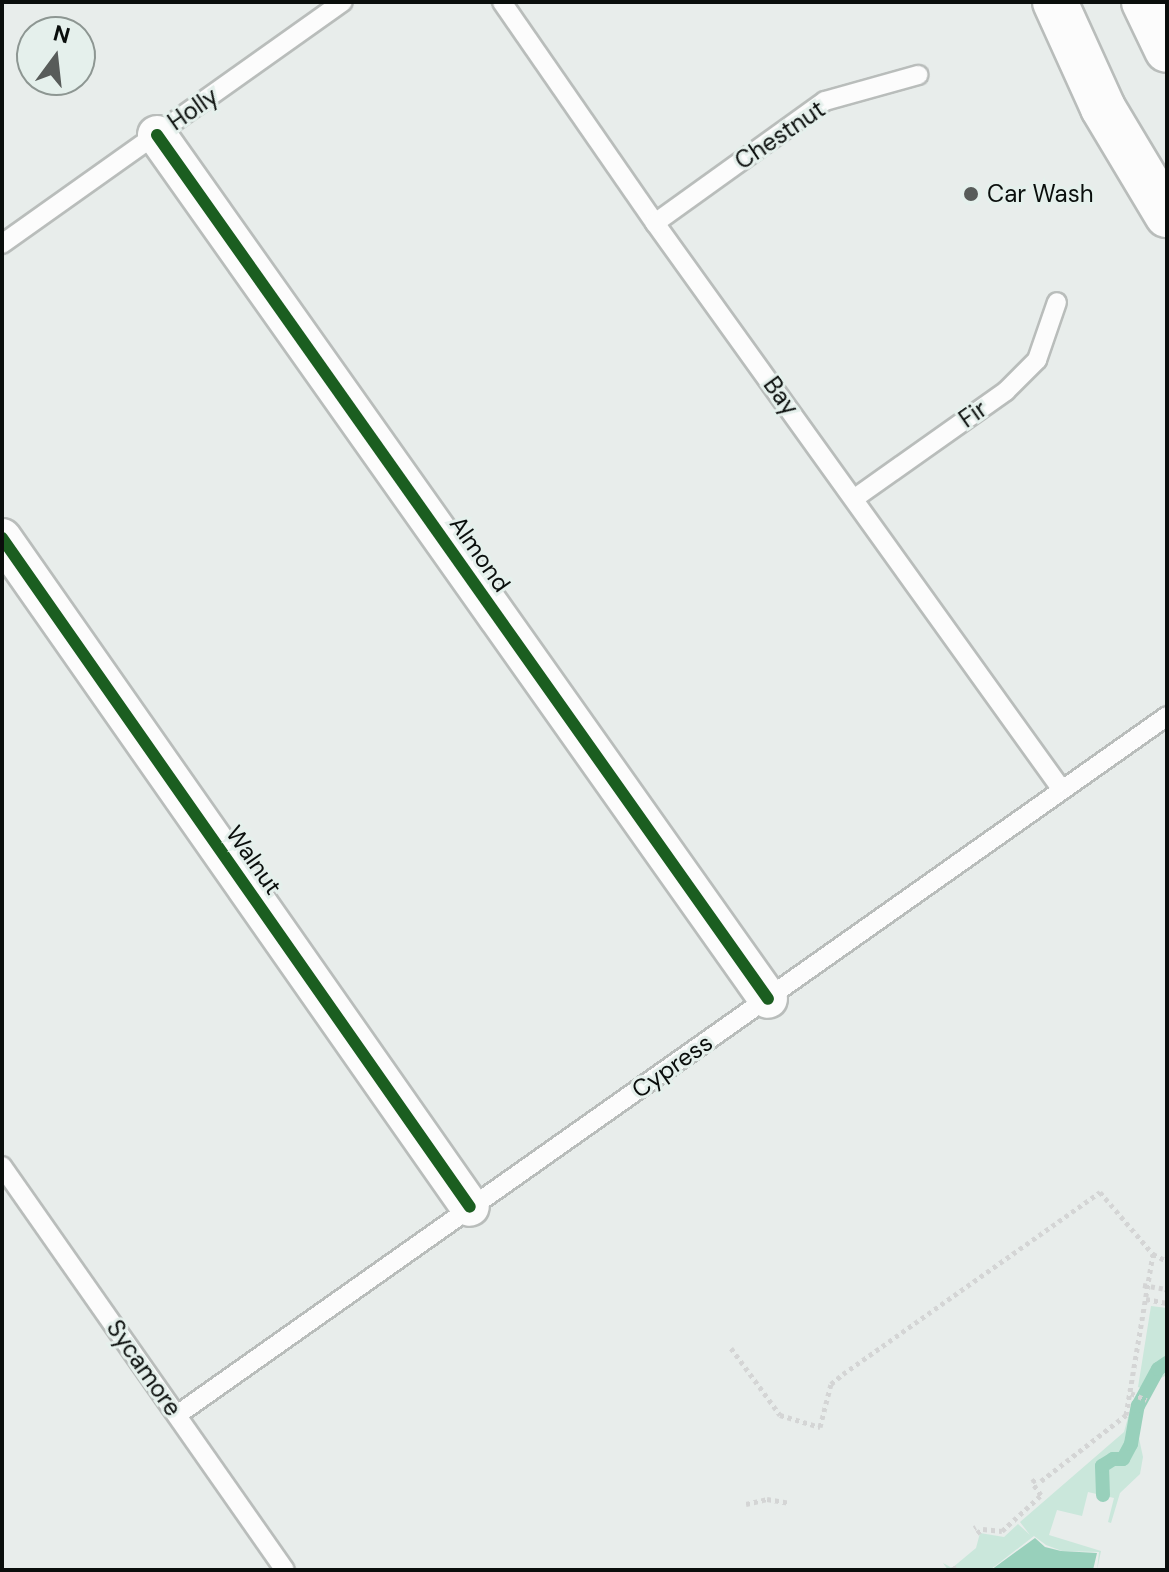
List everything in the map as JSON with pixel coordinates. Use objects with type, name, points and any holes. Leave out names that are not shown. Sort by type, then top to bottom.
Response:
[{"type":"main road","points":[[1055,2],[1103,108],[1167,215]]},
{"type":"main road","points":[[1144,2],[1167,50]]},
{"type":"street","name":"Almond","points":[[157,135],[768,999]]},
{"type":"street","name":"Walnut","points":[[2,538],[470,1207]]},
{"type":"lane","name":"Holly","points":[[2,244],[343,2]]},
{"type":"lane","name":"Bay","points":[[502,2],[655,223],[1062,790]]},
{"type":"lane","name":"Chestnut","points":[[655,223],[825,101],[918,75]]},
{"type":"lane","name":"Fir","points":[[855,498],[1006,391],[1037,360],[1057,302]]},
{"type":"lane","name":"Cypress","points":[[177,1415],[1167,716]]},
{"type":"lane","name":"Sycamore","points":[[2,1166],[285,1570]]},
{"type":"path","points":[[731,1348],[780,1415],[820,1427],[831,1384],[1100,1192],[1153,1254],[1167,1261]]},
{"type":"path","points":[[976,1530],[1002,1531],[1041,1495],[1032,1482],[1126,1415],[1133,1394],[1153,1254]]},
{"type":"path","points":[[1143,1285],[1166,1290]]},
{"type":"path","points":[[1146,1299],[1167,1303],[1167,1300]]},
{"type":"path","points":[[1133,1394],[1147,1400]]},
{"type":"path","points":[[746,1504],[767,1499],[789,1503]]},
{"type":"shaded area","points":[[1151,1306],[1167,1308],[1167,1375],[1159,1379],[1151,1392],[1138,1387]]},
{"type":"shaded area","points":[[1132,1403],[1143,1405],[1137,1429],[1143,1457],[1140,1474],[1120,1493],[1111,1523],[1108,1522],[1114,1498],[1088,1492],[1082,1516],[1057,1510],[1049,1535],[1101,1551],[1097,1570],[1099,1552],[1062,1551],[1034,1536],[990,1570],[948,1570],[943,1563],[952,1568],[976,1548],[980,1533],[1004,1537],[1018,1524],[1030,1535],[1020,1522],[1124,1432]]},
{"type":"shaded area","points":[[1035,1538],[1045,1547],[1061,1551],[1097,1553],[1093,1570],[991,1570]]},
{"type":"waterway","points":[[1103,1495],[1102,1466],[1113,1459],[1123,1459],[1131,1444],[1138,1406],[1158,1369],[1167,1363]]},
{"type":"cycle path","points":[[157,135],[768,999]]},
{"type":"cycle path","points":[[2,538],[470,1207]]},
{"type":"place","name":"Car Wash","points":[[971,194]]}]
